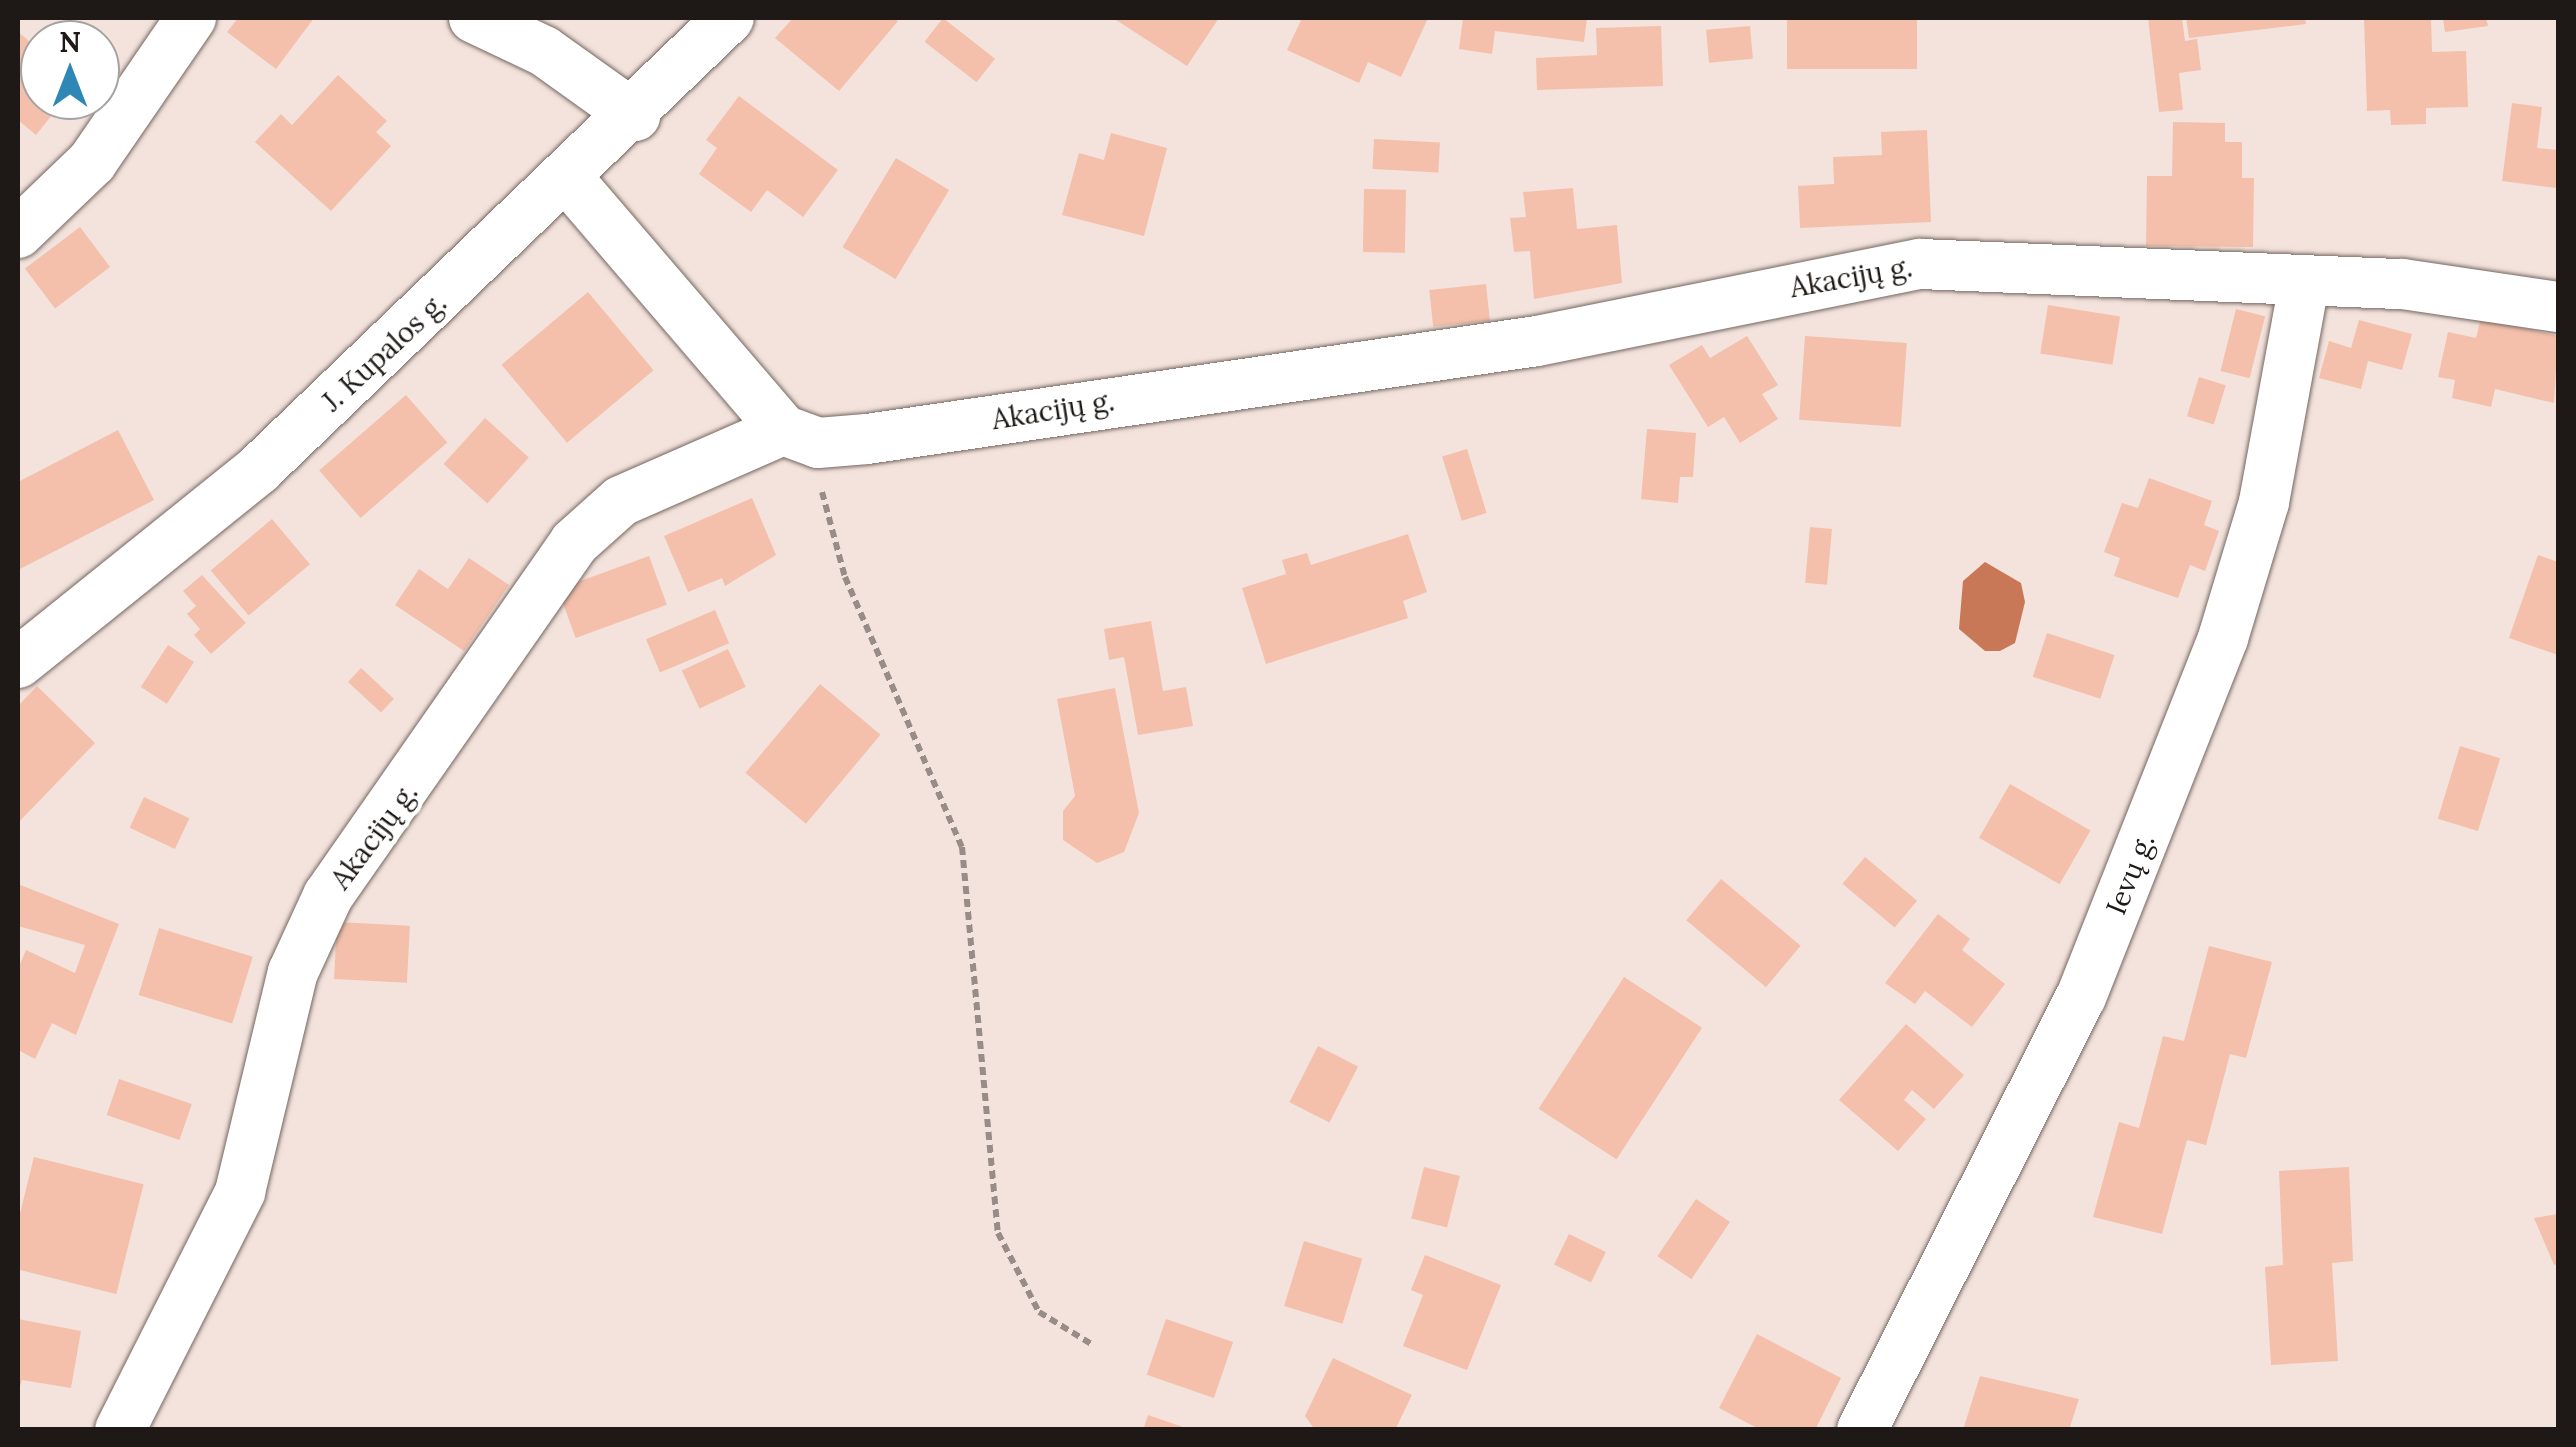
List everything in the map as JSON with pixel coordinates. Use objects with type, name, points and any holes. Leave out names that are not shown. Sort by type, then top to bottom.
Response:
[{"type":"street","points":[[18,233],[92,162],[191,18]]},
{"type":"street","points":[[474,18],[544,51],[635,116]]},
{"type":"street","name":"J. Kupalos g.","points":[[18,663],[259,469],[569,180],[729,18]]},
{"type":"street","points":[[569,180],[801,436]]},
{"type":"street","name":"Akacijų g.","points":[[120,1430],[240,1192],[293,972],[328,896],[574,543],[621,501],[801,436],[1537,340],[1920,264],[2304,284],[2402,284],[2558,307]]},
{"type":"street","name":"Ievų g.","points":[[1862,1430],[2081,997],[2223,638],[2264,502],[2304,284]]},
{"type":"path","points":[[801,436],[845,577],[962,846],[998,1233],[1039,1312],[1093,1345]]},
{"type":"shaded area","points":[[1985,562],[2021,583],[2025,602],[2015,643],[2000,651],[1985,651],[1959,629],[1963,581]]},
{"type":"building","points":[[238,18],[314,18],[276,69],[227,32]]},
{"type":"building","points":[[793,18],[898,21],[839,91],[775,38]]},
{"type":"building","points":[[943,18],[995,59],[977,82],[925,42]]},
{"type":"building","points":[[1113,18],[1219,18],[1187,66]]},
{"type":"building","points":[[1302,18],[1428,18],[1401,77],[1368,62],[1359,83],[1287,50]]},
{"type":"building","points":[[1463,18],[1587,18],[1584,42],[1495,31],[1492,54],[1459,49]]},
{"type":"building","points":[[1787,18],[1917,18],[1917,69],[1787,69]]},
{"type":"building","points":[[2148,18],[2182,18],[2185,41],[2197,39],[2201,70],[2179,73],[2183,110],[2159,112]]},
{"type":"building","points":[[2186,18],[2305,18],[2306,24],[2189,38]]},
{"type":"building","points":[[2364,18],[2431,18],[2432,52],[2466,51],[2468,107],[2426,108],[2426,124],[2391,125],[2390,110],[2367,111]]},
{"type":"building","points":[[2443,18],[2486,18],[2488,26],[2445,32]]},
{"type":"building","points":[[1661,26],[1663,86],[1537,90],[1536,58],[1597,55],[1596,28]]},
{"type":"building","points":[[1750,26],[1753,59],[1709,63],[1706,30]]},
{"type":"building","points":[[18,32],[20,120],[48,120],[36,135],[18,120]]},
{"type":"building","points":[[338,75],[387,121],[376,132],[391,146],[331,211],[255,142],[281,114],[292,125]]},
{"type":"building","points":[[739,96],[838,170],[803,217],[767,190],[751,212],[699,174],[717,148],[706,140]]},
{"type":"building","points":[[2512,103],[2542,107],[2537,148],[2558,150],[2556,188],[2502,181]]},
{"type":"building","points":[[2173,122],[2225,123],[2225,142],[2242,142],[2242,178],[2254,178],[2253,247],[2146,246],[2147,176],[2172,176]]},
{"type":"building","points":[[1927,130],[1931,222],[1800,228],[1798,186],[1834,184],[1833,157],[1882,155],[1881,132]]},
{"type":"building","points":[[1111,133],[1167,148],[1144,236],[1062,215],[1079,153],[1104,160]]},
{"type":"building","points":[[1374,139],[1440,142],[1438,172],[1372,169]]},
{"type":"building","points":[[896,158],[949,190],[896,279],[842,247]]},
{"type":"building","points":[[1573,188],[1577,229],[1617,225],[1622,283],[1534,299],[1530,251],[1514,252],[1510,218],[1526,217],[1523,192]]},
{"type":"building","points":[[1364,189],[1406,190],[1405,253],[1363,252]]},
{"type":"building","points":[[80,227],[110,267],[55,308],[25,269]]},
{"type":"building","points":[[1486,284],[1490,321],[1433,327],[1429,290]]},
{"type":"building","points":[[588,292],[654,370],[567,443],[501,365]]},
{"type":"building","points":[[2048,305],[2120,316],[2112,365],[2040,353]]},
{"type":"building","points":[[2236,309],[2265,316],[2250,378],[2221,371]]},
{"type":"building","points":[[2481,318],[2558,336],[2554,403],[2495,389],[2491,407],[2452,398],[2455,380],[2438,377],[2448,332],[2476,338]]},
{"type":"building","points":[[2359,320],[2412,334],[2402,370],[2368,361],[2361,389],[2319,378],[2329,341],[2351,348]]},
{"type":"building","points":[[1747,336],[1778,385],[1762,394],[1778,419],[1740,443],[1724,417],[1708,427],[1669,365],[1702,345],[1710,358]]},
{"type":"building","points":[[1805,336],[1907,343],[1901,427],[1799,420]]},
{"type":"building","points":[[2199,377],[2226,385],[2214,424],[2187,416]]},
{"type":"building","points":[[406,395],[447,443],[361,518],[319,470]]},
{"type":"building","points":[[485,418],[529,457],[487,504],[444,464]]},
{"type":"building","points":[[1647,429],[1696,433],[1693,477],[1680,477],[1678,503],[1641,499]]},
{"type":"building","points":[[118,430],[154,500],[18,570],[18,482]]},
{"type":"building","points":[[1467,449],[1487,513],[1462,521],[1442,457]]},
{"type":"building","points":[[2149,478],[2212,501],[2204,525],[2219,531],[2205,571],[2190,565],[2178,598],[2114,576],[2120,558],[2104,552],[2122,503],[2138,508]]},
{"type":"building","points":[[752,498],[776,555],[725,586],[722,578],[688,592],[664,536]]},
{"type":"building","points":[[272,519],[310,564],[249,616],[211,570]]},
{"type":"building","points":[[1810,527],[1832,529],[1827,585],[1805,583]]},
{"type":"building","points":[[1408,534],[1427,592],[1403,601],[1408,618],[1266,664],[1242,588],[1286,574],[1282,560],[1307,553],[1311,565]]},
{"type":"building","points":[[2538,555],[2558,562],[2558,655],[2509,638]]},
{"type":"building","points":[[649,556],[667,605],[576,638],[558,589]]},
{"type":"building","points":[[469,558],[509,585],[464,651],[395,605],[419,569],[448,589]]},
{"type":"building","points":[[202,575],[246,623],[211,654],[194,635],[200,629],[187,614],[196,606],[183,591]]},
{"type":"building","points":[[715,610],[729,643],[660,672],[646,639]]},
{"type":"building","points":[[1151,621],[1163,691],[1186,687],[1193,726],[1138,735],[1124,657],[1109,660],[1104,629]]},
{"type":"building","points":[[2047,633],[2115,655],[2100,699],[2033,677]]},
{"type":"building","points":[[168,645],[194,662],[167,704],[141,687]]},
{"type":"building","points":[[728,649],[746,687],[700,709],[682,671]]},
{"type":"building","points":[[361,668],[394,699],[381,713],[348,682]]},
{"type":"building","points":[[820,684],[881,735],[806,824],[745,773]]},
{"type":"building","points":[[37,686],[95,743],[18,823],[18,706]]},
{"type":"building","points":[[1115,688],[1139,813],[1124,852],[1097,863],[1063,840],[1063,811],[1075,796],[1057,699]]},
{"type":"building","points":[[2460,746],[2500,758],[2478,831],[2438,819]]},
{"type":"building","points":[[2010,784],[2091,830],[2060,884],[1979,838]]},
{"type":"building","points":[[144,797],[189,818],[175,849],[130,828]]},
{"type":"building","points":[[1865,857],[1917,901],[1895,928],[1843,884]]},
{"type":"building","points":[[1721,879],[1801,946],[1766,987],[1686,920]]},
{"type":"building","points":[[18,884],[119,924],[76,1035],[52,1023],[35,1059],[18,1050],[18,969],[26,950],[75,973],[85,945],[18,926]]},
{"type":"building","points":[[1938,914],[1970,939],[1962,950],[2005,984],[1972,1027],[1925,991],[1915,1004],[1885,983]]},
{"type":"building","points":[[337,922],[410,926],[407,983],[334,979]]},
{"type":"building","points":[[159,928],[253,957],[232,1024],[139,995]]},
{"type":"building","points":[[2209,946],[2272,962],[2246,1058],[2230,1054],[2206,1145],[2187,1140],[2162,1234],[2093,1217],[2119,1122],[2139,1128],[2163,1036],[2184,1041]]},
{"type":"building","points":[[1624,977],[1702,1028],[1616,1159],[1538,1109]]},
{"type":"building","points":[[1906,1024],[1964,1075],[1934,1109],[1912,1090],[1904,1100],[1926,1119],[1898,1151],[1839,1100]]},
{"type":"building","points":[[1318,1046],[1358,1066],[1329,1123],[1289,1102]]},
{"type":"building","points":[[119,1079],[192,1104],[179,1140],[107,1115]]},
{"type":"building","points":[[34,1157],[144,1184],[116,1294],[18,1269],[18,1221]]},
{"type":"building","points":[[1424,1167],[1460,1176],[1447,1227],[1411,1218]]},
{"type":"building","points":[[2349,1167],[2353,1261],[2332,1263],[2338,1361],[2271,1365],[2265,1267],[2283,1265],[2279,1171]]},
{"type":"building","points":[[1696,1199],[1730,1222],[1691,1279],[1657,1256]]},
{"type":"building","points":[[2558,1214],[2558,1264],[2554,1265],[2534,1218]]},
{"type":"building","points":[[1569,1234],[1606,1252],[1591,1283],[1554,1265]]},
{"type":"building","points":[[1304,1241],[1362,1259],[1342,1324],[1284,1306]]},
{"type":"building","points":[[1425,1255],[1501,1285],[1467,1370],[1403,1346],[1423,1295],[1411,1290]]},
{"type":"building","points":[[18,1319],[81,1331],[71,1388],[22,1380],[18,1393]]},
{"type":"building","points":[[1166,1319],[1233,1342],[1214,1398],[1147,1375]]},
{"type":"building","points":[[1757,1334],[1841,1378],[1815,1430],[1761,1430],[1719,1408]]},
{"type":"building","points":[[1333,1358],[1412,1395],[1395,1430],[1315,1430],[1305,1416]]},
{"type":"building","points":[[1980,1376],[2079,1399],[2069,1430],[1963,1430]]},
{"type":"building","points":[[1148,1415],[1189,1429],[1189,1430],[1143,1430]]}]
